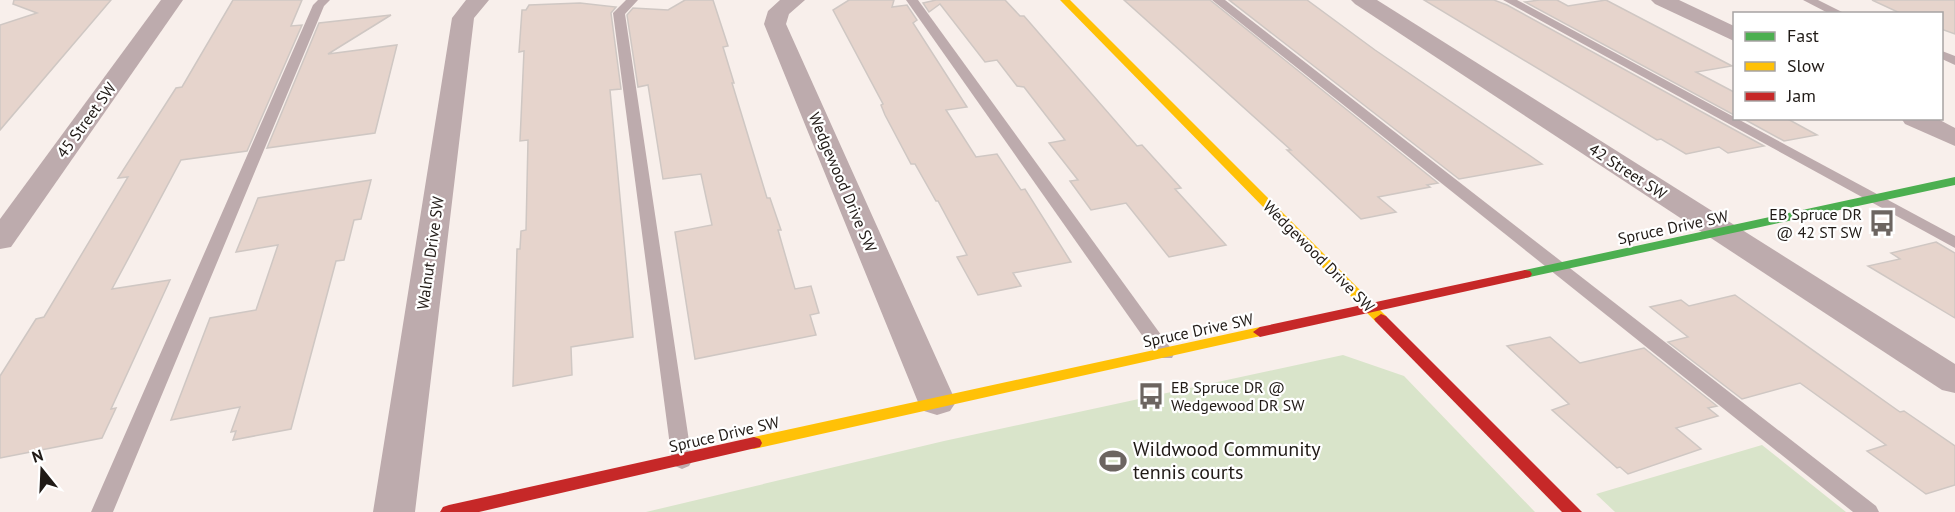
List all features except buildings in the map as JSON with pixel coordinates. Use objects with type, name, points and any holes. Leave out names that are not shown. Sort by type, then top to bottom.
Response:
[{"type":"street","name":"45 Street SW","points":[[0,240],[172,0]]},
{"type":"street","name":"Walnut Drive SW","points":[[394,512],[464,18],[466,12],[478,0]]},
{"type":"street","name":"Wedgewood Drive SW","points":[[794,0],[779,11],[775,24],[937,402]]},
{"type":"street","name":"Wedgewood Drive SW","points":[[1065,0],[1573,512]]},
{"type":"street","name":"42 Street SW","points":[[1362,0],[1955,381]]},
{"type":"street","points":[[1662,0],[1733,34]]},
{"type":"street","points":[[1918,120],[1955,138]]},
{"type":"street","name":"Spruce Drive SW","points":[[449,512],[937,402],[1725,233],[1955,181]]},
{"type":"lane","points":[[102,512],[319,5],[324,0]]},
{"type":"lane","points":[[632,0],[619,13],[682,461]]},
{"type":"lane","points":[[912,0],[1165,354]]},
{"type":"lane","points":[[1218,0],[1868,512]]},
{"type":"lane","points":[[1509,0],[1955,243]]},
{"type":"lane","points":[[1809,0],[1836,12]]},
{"type":"green space","points":[[1343,355],[1404,376],[1535,512],[646,512],[944,441]]},
{"type":"green space","points":[[1762,445],[1846,512],[1615,512],[1596,494]]},
{"type":"traffic: fast","points":[[1525,274],[1955,181]]},
{"type":"traffic: slow","points":[[1065,0],[1381,319]]},
{"type":"traffic: slow","points":[[754,443],[1260,332]]},
{"type":"traffic: jam","points":[[1260,332],[1525,274]]},
{"type":"traffic: jam","points":[[1381,319],[1573,512]]},
{"type":"traffic: jam","points":[[449,512],[754,443]]},
{"type":"place","name":"EB Spruce DR @ 42 ST SW","points":[[1882,223]]},
{"type":"place","name":"EB Spruce DR @ Wedgewood DR SW","points":[[1151,396]]},
{"type":"place","name":"Wildwood Community tennis courts","points":[[1113,461]]}]
